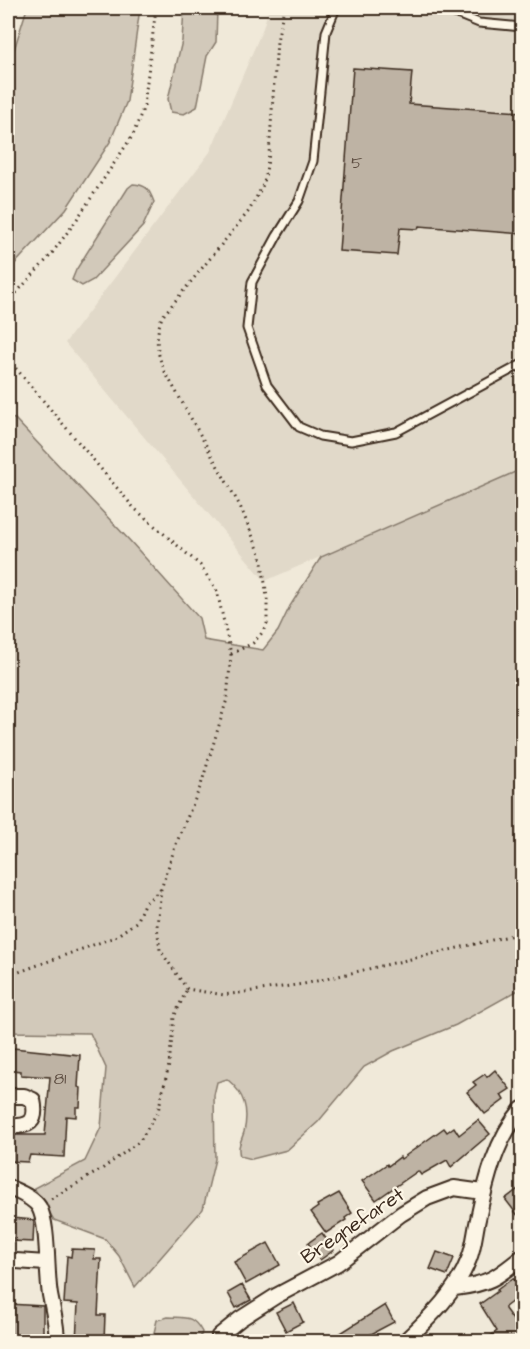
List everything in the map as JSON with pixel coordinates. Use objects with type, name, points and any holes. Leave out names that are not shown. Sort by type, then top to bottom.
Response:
[{"type":"street","points":[[8,1096],[30,1097],[33,1100],[34,1110],[32,1121],[29,1124],[8,1126]]},
{"type":"street","points":[[404,1341],[434,1314],[455,1288],[470,1258],[483,1192],[492,1162],[511,1122],[522,1109]]},
{"type":"street","points":[[8,1187],[27,1197],[39,1208],[45,1227],[46,1263],[57,1328],[57,1341]]},
{"type":"street","name":"Bregnefaret","points":[[219,1336],[240,1319],[276,1296],[338,1263],[401,1214],[427,1198],[454,1188],[483,1192]]},
{"type":"street","points":[[455,1288],[474,1286],[494,1279],[522,1257]]},
{"type":"street","points":[[16,1261],[46,1263]]},
{"type":"lane","points":[[336,8],[326,32],[313,161],[299,201],[252,282],[247,328],[267,385],[299,427],[320,436],[351,441],[396,432],[522,364]]},
{"type":"lane","points":[[442,8],[479,23],[522,27]]},
{"type":"path","points":[[8,302],[50,256],[133,135],[144,106],[151,66],[156,8]]},
{"type":"path","points":[[231,654],[253,644],[267,624],[267,597],[261,556],[240,506],[158,357],[157,338],[162,317],[249,211],[264,183],[269,154],[278,41],[284,8]]},
{"type":"path","points":[[8,359],[9,364],[134,508],[200,565],[217,591],[231,654],[227,699],[201,785],[176,844],[161,889],[157,926],[160,950],[187,989],[224,995],[304,984],[522,933]]},
{"type":"path","points":[[8,976],[115,937],[136,921],[144,904],[161,889]]},
{"type":"path","points":[[39,1208],[70,1186],[102,1169],[140,1141],[158,1111],[169,1065],[174,1017],[187,989]]},
{"type":"shaded area","points":[[27,8],[140,8],[127,101],[110,142],[66,209],[8,271],[8,69]]},
{"type":"shaded area","points":[[184,8],[216,8],[217,10],[216,42],[207,56],[197,107],[184,114],[171,112],[168,99],[182,41]]},
{"type":"shaded area","points":[[269,8],[522,8],[522,469],[265,581],[65,343],[210,152],[263,28]]},
{"type":"shaded area","points":[[133,184],[147,188],[154,202],[143,226],[93,280],[82,286],[72,280],[76,270],[128,188]]},
{"type":"shaded area","points":[[8,418],[15,419],[199,618],[204,640],[263,650],[278,631],[290,606],[321,557],[522,469],[522,988],[456,1025],[393,1051],[364,1067],[318,1122],[287,1150],[252,1159],[240,1156],[239,1147],[246,1117],[244,1103],[238,1091],[227,1079],[217,1082],[214,1095],[215,1159],[203,1209],[135,1287],[119,1256],[105,1239],[54,1220],[34,1188],[85,1161],[101,1127],[106,1068],[90,1033],[8,1032]]},
{"type":"shaded area","points":[[168,1317],[192,1320],[202,1332],[199,1341],[152,1341],[157,1320]]},
{"type":"building","points":[[353,68],[412,72],[409,104],[522,112],[522,234],[419,226],[418,229],[400,228],[397,255],[339,251]]},
{"type":"building","points":[[13,1048],[80,1055],[78,1087],[81,1088],[80,1107],[76,1107],[76,1117],[66,1116],[64,1157],[30,1155],[28,1162],[8,1161],[9,1135],[45,1135],[50,1077],[21,1075],[21,1071],[12,1070]]},
{"type":"building","points":[[495,1070],[510,1089],[501,1095],[504,1100],[485,1114],[467,1092],[476,1085],[473,1082],[485,1074],[487,1077]]},
{"type":"building","points":[[478,1120],[490,1134],[451,1167],[447,1160],[421,1175],[418,1171],[376,1200],[362,1181],[387,1164],[388,1166],[400,1157],[401,1159],[444,1128],[447,1132],[454,1127],[459,1135]]},
{"type":"building","points":[[522,1186],[522,1221],[505,1199]]},
{"type":"building","points":[[339,1193],[352,1213],[345,1218],[346,1220],[326,1233],[311,1212],[318,1207],[317,1205]]},
{"type":"building","points":[[11,1218],[34,1220],[33,1242],[12,1241],[13,1238],[10,1238]]},
{"type":"building","points":[[322,1233],[334,1250],[320,1260],[308,1243]]},
{"type":"building","points":[[268,1243],[280,1265],[246,1284],[234,1262]]},
{"type":"building","points":[[72,1249],[95,1250],[94,1259],[101,1259],[98,1315],[105,1315],[104,1341],[76,1341],[78,1304],[64,1303],[67,1256],[71,1257]]},
{"type":"building","points":[[437,1252],[454,1258],[447,1275],[430,1269]]},
{"type":"building","points":[[513,1278],[522,1290],[522,1294],[505,1309],[522,1332],[522,1341],[484,1341],[497,1331],[480,1304]]},
{"type":"building","points":[[242,1285],[251,1300],[236,1308],[228,1293]]},
{"type":"building","points":[[294,1303],[303,1322],[286,1331],[276,1312]]},
{"type":"building","points":[[8,1304],[43,1306],[43,1338],[8,1336]]},
{"type":"building","points":[[385,1305],[394,1322],[358,1341],[328,1341]]}]
